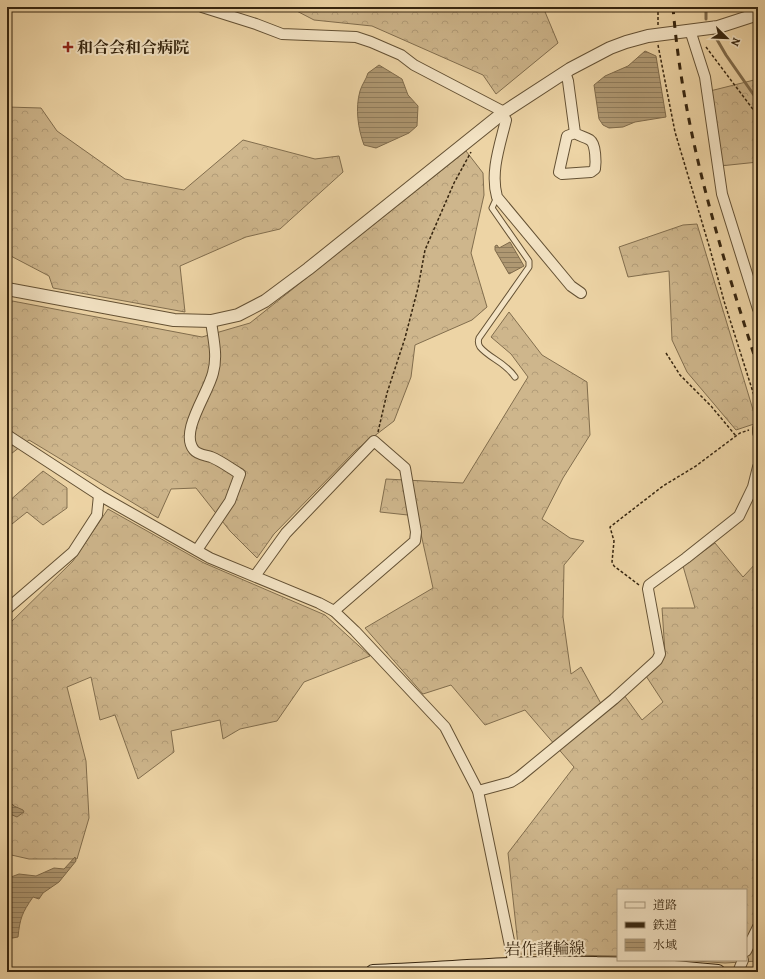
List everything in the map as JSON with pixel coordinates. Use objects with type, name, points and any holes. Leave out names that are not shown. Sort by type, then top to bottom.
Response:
[{"type":"main road","name":"岩作諸輪線","points":[[373,972],[514,965],[640,965],[718,972]]},
{"type":"street","points":[[202,7],[282,34],[356,37],[371,42],[401,55],[414,65],[503,113],[506,120],[494,173],[494,186],[497,197],[571,286],[581,293]]},
{"type":"street","points":[[7,289],[174,320],[212,321],[238,314],[265,301],[308,269],[503,113],[565,72],[610,48],[636,39],[695,29],[718,27],[758,14]]},
{"type":"street","points":[[695,29],[705,77],[722,194],[758,309]]},
{"type":"street","points":[[565,72],[568,81],[575,133]]},
{"type":"street","points":[[575,133],[593,144],[595,169],[591,172],[562,174],[559,172],[567,136],[575,133]]},
{"type":"street","points":[[197,550],[227,504],[240,474],[210,457],[195,452],[190,445],[189,432],[191,422],[208,389],[214,372],[215,350],[212,321]]},
{"type":"street","points":[[7,435],[99,495],[210,558],[308,598],[334,611],[355,631],[444,727],[478,790],[514,965]]},
{"type":"street","points":[[255,576],[286,533],[374,441],[405,468],[416,532],[415,541],[334,611]]},
{"type":"street","points":[[478,790],[511,782],[520,777],[614,699],[657,660],[660,654],[648,589],[649,585],[739,516],[753,487],[758,467]]},
{"type":"street","points":[[7,609],[73,552],[96,515],[99,495]]},
{"type":"street","points":[[747,949],[758,927]]},
{"type":"street","points":[[738,972],[743,961]]},
{"type":"lane","points":[[497,197],[492,208],[529,261],[529,267],[479,338],[478,343],[481,348],[504,364],[515,377]]},
{"type":"path","points":[[658,7],[657,36],[675,132],[724,301],[758,408]]},
{"type":"path","points":[[695,29],[709,52],[758,116]]},
{"type":"path","points":[[374,441],[378,431],[389,386],[405,338],[418,288],[425,250],[454,183],[472,150]]},
{"type":"path","points":[[666,353],[680,375],[711,406],[736,436]]},
{"type":"path","points":[[648,589],[640,586],[614,566],[612,562],[614,541],[610,527],[663,486],[696,466],[736,436],[758,429]]},
{"type":"green space","points":[[289,7],[543,7],[558,43],[496,94],[483,75],[372,26],[314,20]]},
{"type":"green space","points":[[758,79],[758,162],[720,166],[710,91]]},
{"type":"green space","points":[[7,107],[41,108],[57,131],[125,179],[184,190],[243,140],[315,159],[339,156],[343,172],[280,229],[246,237],[180,266],[185,312],[53,288],[49,276],[7,254]]},
{"type":"green space","points":[[466,151],[483,173],[484,195],[471,253],[487,307],[472,320],[415,345],[411,377],[394,421],[356,450],[274,534],[257,558],[230,531],[196,488],[171,489],[158,518],[29,440],[7,457],[7,300],[202,337],[250,323]]},
{"type":"green space","points":[[697,224],[757,423],[736,430],[687,372],[672,340],[669,271],[628,277],[619,247],[683,225]]},
{"type":"green space","points":[[509,312],[542,355],[587,382],[590,435],[563,478],[542,519],[570,538],[584,541],[564,565],[563,617],[571,674],[581,667],[605,711],[624,695],[642,720],[663,702],[646,676],[665,653],[662,608],[695,608],[683,566],[715,543],[743,577],[758,561],[758,961],[725,963],[696,961],[747,961],[747,889],[617,889],[617,956],[519,954],[508,853],[574,767],[525,710],[485,725],[451,685],[423,694],[365,628],[433,588],[417,516],[380,512],[386,479],[463,483],[528,377],[511,354],[491,337]]},
{"type":"green space","points":[[43,471],[67,488],[67,508],[43,525],[27,512],[7,528],[7,503]]},
{"type":"green space","points":[[108,509],[204,563],[325,615],[370,656],[304,682],[277,721],[240,729],[223,739],[220,720],[171,731],[174,752],[138,779],[115,715],[100,720],[91,677],[67,687],[86,761],[89,818],[77,859],[29,859],[7,854],[7,626],[73,561]]},
{"type":"water","points":[[645,51],[656,56],[666,117],[635,122],[623,127],[609,128],[603,125],[599,119],[594,85],[605,76],[628,66]]},
{"type":"water","points":[[379,65],[402,79],[408,95],[418,106],[417,126],[409,133],[376,148],[364,145],[360,132],[357,111],[360,91],[368,73]]},
{"type":"water","points":[[510,242],[524,266],[509,274],[495,250],[495,246],[497,245],[499,248]]},
{"type":"water","points":[[7,799],[14,806],[23,810],[24,812],[17,817],[10,814],[7,816]]},
{"type":"water","points":[[75,857],[76,861],[59,882],[43,893],[39,899],[33,897],[22,916],[18,937],[7,939],[7,876],[11,877],[19,874],[36,876],[54,868],[64,869]]},
{"type":"waterway","points":[[706,7],[706,19]]},
{"type":"waterway","points":[[712,31],[726,55],[758,101]]},
{"type":"railway","points":[[673,7],[678,54],[694,145],[717,234],[758,367]]},
{"type":"place","name":"和合会和合病院","points":[[68,47]]}]
